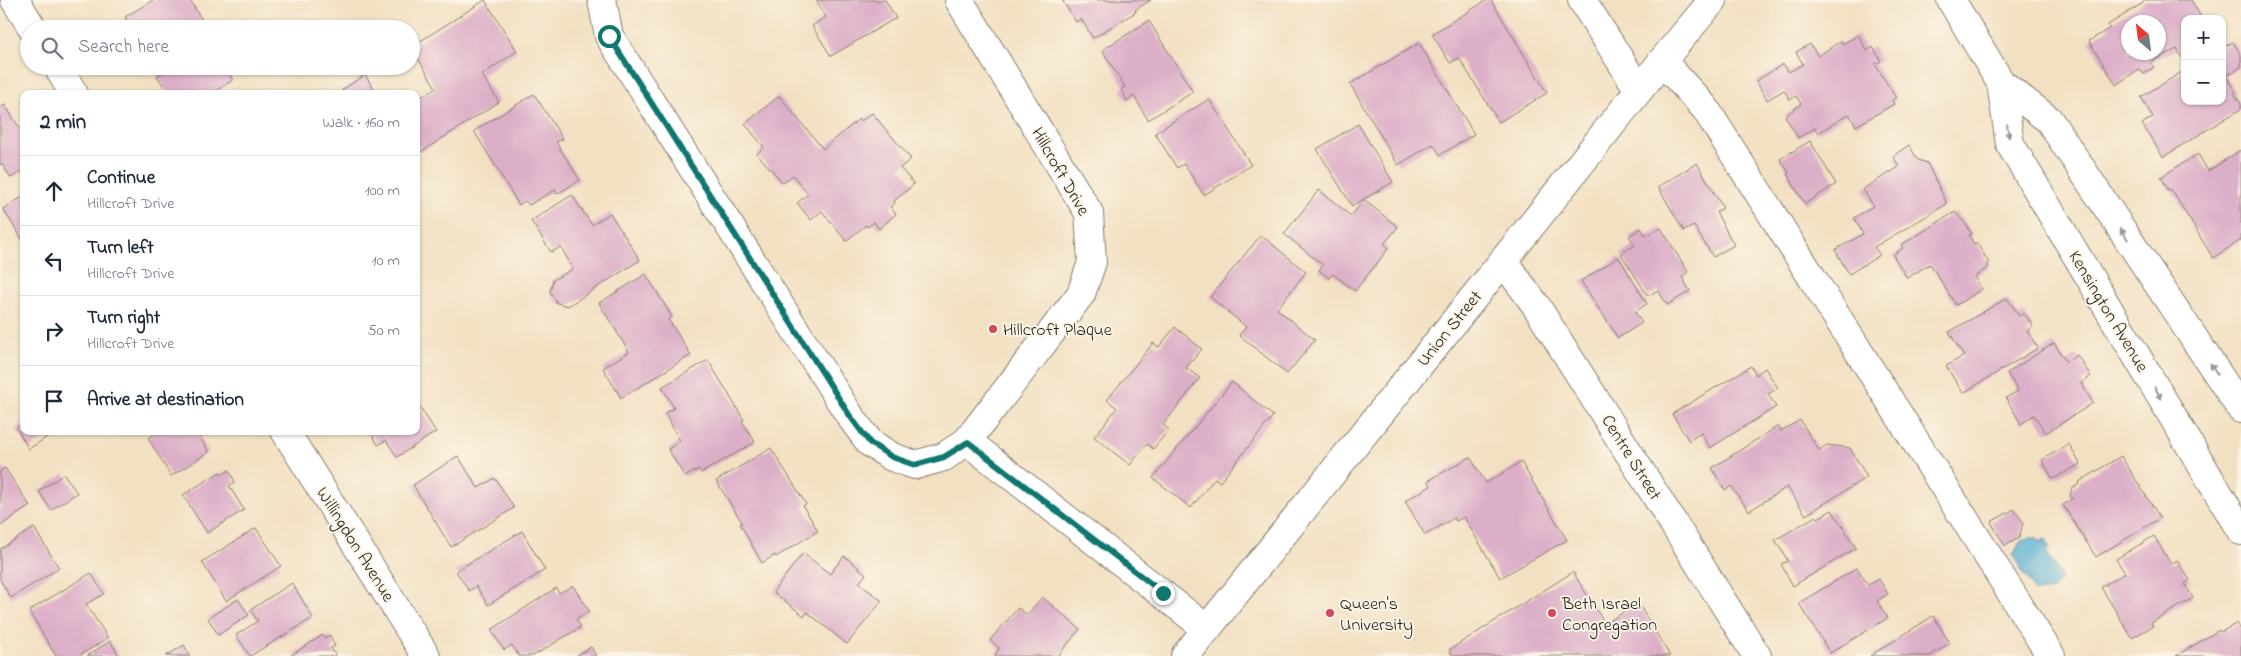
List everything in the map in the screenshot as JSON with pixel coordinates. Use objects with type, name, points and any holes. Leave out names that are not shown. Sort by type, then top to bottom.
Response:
[{"type":"street","name":"Hillcroft Drive","points":[[602,0],[609,36],[850,416],[870,443],[892,457],[915,465],[944,457],[968,442],[1081,294],[1092,262],[1089,212],[959,0]]},
{"type":"street","points":[[1582,0],[1639,90]]},
{"type":"street","name":"Union Street","points":[[1185,656],[1713,0]]},
{"type":"street","name":"Kensington Avenue","points":[[1951,0],[2001,83],[2049,120],[2241,409]]},
{"type":"street","points":[[12,3],[26,20]]},
{"type":"street","points":[[1662,61],[1704,108],[2051,656]]},
{"type":"street","points":[[62,75],[72,90]]},
{"type":"street","name":"Kensington Avenue","points":[[2001,83],[2010,144],[2241,530]]},
{"type":"street","name":"Centre Street","points":[[1503,261],[1535,304],[1757,656]]},
{"type":"street","name":"Willingdon Avenue","points":[[288,435],[426,656]]},
{"type":"street","points":[[968,442],[1207,629]]},
{"type":"water","points":[[2029,538],[2037,538],[2039,542],[2045,539],[2050,548],[2046,552],[2061,576],[2060,581],[2053,590],[2035,592],[2013,556],[2020,542]]},
{"type":"building","points":[[153,0],[190,0],[202,20],[127,20],[125,17]]},
{"type":"building","points":[[485,0],[517,51],[482,75],[499,102],[421,152],[420,98],[436,88],[420,62],[420,41]]},
{"type":"building","points":[[816,0],[885,0],[896,18],[831,56],[812,26],[826,17]]},
{"type":"building","points":[[1062,0],[1151,0],[1135,10],[1136,12],[1093,38],[1081,19],[1076,22]]},
{"type":"building","points":[[1487,0],[1491,0],[1547,93],[1499,122],[1459,58],[1450,63],[1432,34]]},
{"type":"building","points":[[2145,0],[2191,0],[2200,15],[2181,15],[2181,56],[2177,49],[2166,54],[2166,15],[2124,15]]},
{"type":"building","points":[[2121,17],[2121,60],[2155,60],[2151,62],[2154,67],[2144,74],[2139,69],[2116,85],[2089,41],[2110,28],[2108,25]]},
{"type":"building","points":[[1149,21],[1193,92],[1148,120],[1134,96],[1127,101],[1121,89],[1125,87],[1102,50]]},
{"type":"building","points":[[1858,35],[1867,51],[1873,47],[1881,61],[1875,64],[1896,98],[1892,100],[1894,104],[1856,126],[1849,114],[1818,133],[1815,128],[1798,138],[1785,116],[1801,104],[1796,96],[1790,100],[1784,90],[1767,100],[1756,81],[1783,64],[1789,72],[1803,64],[1796,52],[1810,44],[1818,56],[1841,41],[1843,44]]},
{"type":"building","points":[[2233,42],[2241,55],[2241,67],[2226,76],[2226,60],[2226,46]]},
{"type":"building","points":[[1419,43],[1474,134],[1440,155],[1433,144],[1398,165],[1350,84]]},
{"type":"building","points":[[2181,72],[2181,105],[2226,105],[2226,76],[2241,104],[2241,109],[2163,157],[2142,124],[2153,117],[2141,97]]},
{"type":"building","points":[[230,75],[233,80],[217,90],[166,90],[157,76]]},
{"type":"building","points":[[365,75],[374,90],[342,90]]},
{"type":"building","points":[[534,94],[563,139],[556,142],[580,180],[557,194],[555,190],[529,205],[525,201],[519,205],[474,131]]},
{"type":"building","points":[[779,96],[823,149],[859,119],[861,121],[872,113],[911,159],[900,168],[914,184],[894,201],[895,203],[890,207],[896,214],[879,229],[874,222],[868,227],[866,225],[846,241],[822,211],[811,220],[797,203],[808,194],[793,175],[783,183],[757,154],[764,147],[745,124]]},
{"type":"building","points":[[1209,99],[1251,165],[1204,195],[1184,164],[1177,168],[1155,133]]},
{"type":"building","points":[[5,105],[20,129],[20,172],[11,178],[2,164],[0,165],[0,108]]},
{"type":"building","points":[[1358,124],[1393,182],[1352,206],[1317,149]]},
{"type":"building","points":[[1810,141],[1836,184],[1805,204],[1780,159]]},
{"type":"building","points":[[1909,145],[1918,160],[1927,163],[1947,204],[1874,247],[1880,255],[1849,274],[1835,250],[1863,234],[1854,218],[1873,206],[1863,189],[1899,167],[1893,156]]},
{"type":"building","points":[[2241,150],[2241,240],[2213,258],[2171,189],[2169,191],[2161,177],[2198,154],[2208,171]]},
{"type":"building","points":[[1697,163],[1723,208],[1716,212],[1734,245],[1713,257],[1694,226],[1684,231],[1658,187]]},
{"type":"building","points":[[1319,190],[1351,216],[1364,200],[1398,227],[1384,244],[1389,248],[1355,291],[1333,274],[1329,278],[1319,270],[1323,265],[1284,234]]},
{"type":"building","points":[[572,195],[592,225],[610,213],[640,260],[568,306],[557,303],[550,292],[553,280],[573,269],[561,247],[551,252],[531,221]]},
{"type":"building","points":[[20,198],[20,236],[3,209]]},
{"type":"building","points":[[1955,212],[1965,223],[1972,234],[1969,235],[1974,244],[1977,243],[1989,263],[1987,264],[1989,267],[1974,277],[1982,289],[1956,305],[1930,264],[1907,278],[1893,255],[1903,248],[1901,245]]},
{"type":"building","points":[[1641,228],[1646,236],[1661,228],[1688,272],[1682,277],[1690,291],[1667,305],[1658,290],[1648,296],[1621,254],[1635,245],[1629,236]]},
{"type":"building","points":[[1261,235],[1306,272],[1277,309],[1315,340],[1287,374],[1239,335],[1246,327],[1210,297]]},
{"type":"building","points":[[1619,257],[1647,304],[1635,312],[1642,323],[1618,338],[1581,281]]},
{"type":"building","points":[[646,274],[672,317],[668,319],[691,355],[621,398],[603,368],[629,352],[599,303]]},
{"type":"building","points":[[2007,298],[2019,316],[2024,313],[2033,326],[2027,331],[2038,348],[1963,393],[1946,366],[1964,356],[1949,332]]},
{"type":"building","points":[[1175,327],[1202,349],[1186,368],[1200,378],[1163,425],[1169,430],[1153,449],[1147,444],[1130,465],[1094,437],[1117,408],[1107,400],[1153,343],[1159,347]]},
{"type":"building","points":[[2054,343],[2066,362],[2077,355],[2091,376],[2081,383],[2093,403],[2046,433],[2034,415],[2021,424],[2006,398],[2018,391],[2007,373]]},
{"type":"building","points":[[708,360],[755,442],[701,473],[699,469],[685,477],[668,449],[680,441],[665,413],[674,408],[662,387]]},
{"type":"building","points":[[1751,366],[1756,375],[1765,368],[1778,388],[1768,394],[1776,407],[1710,448],[1701,433],[1689,441],[1672,414]]},
{"type":"building","points":[[1232,382],[1273,416],[1220,482],[1215,478],[1191,508],[1153,478]]},
{"type":"building","points":[[420,407],[436,432],[397,457],[386,440],[378,445],[372,435],[420,435]]},
{"type":"building","points":[[1800,420],[1819,450],[1827,445],[1850,448],[1867,477],[1806,515],[1787,487],[1749,511],[1731,486],[1725,490],[1712,468],[1778,426],[1781,431]]},
{"type":"building","points":[[20,426],[20,434],[16,428]]},
{"type":"building","points":[[20,435],[50,435],[29,449]]},
{"type":"building","points":[[153,435],[198,435],[209,452],[171,476],[148,438]]},
{"type":"building","points":[[2069,444],[2080,464],[2053,479],[2042,460]]},
{"type":"building","points":[[771,448],[806,504],[803,506],[818,531],[776,557],[775,555],[762,563],[740,524],[742,523],[740,519],[716,481]]},
{"type":"building","points":[[458,456],[478,488],[495,478],[514,508],[451,547],[413,485]]},
{"type":"building","points":[[2121,456],[2160,518],[2096,557],[2063,505],[2072,499],[2070,496],[2072,488],[2080,484],[2079,482]]},
{"type":"building","points":[[1470,457],[1486,483],[1521,462],[1567,540],[1500,578],[1464,517],[1456,521],[1454,518],[1425,535],[1405,501],[1431,486],[1428,481]]},
{"type":"building","points":[[5,468],[30,506],[0,526],[0,471]]},
{"type":"building","points":[[229,470],[235,482],[229,486],[244,510],[207,533],[183,495],[220,472],[222,475]]},
{"type":"building","points":[[64,474],[77,493],[51,510],[39,491]]},
{"type":"building","points":[[2014,509],[2023,522],[2019,538],[2005,546],[1991,522]]},
{"type":"building","points":[[1832,510],[1856,548],[1793,586],[1781,564],[1788,561],[1775,540],[1816,516],[1818,518]]},
{"type":"building","points":[[34,528],[59,568],[11,598],[0,580],[0,549]]},
{"type":"building","points":[[256,528],[281,566],[226,601],[202,562]]},
{"type":"building","points":[[522,531],[545,570],[488,605],[476,586],[469,591],[456,571]]},
{"type":"building","points":[[2154,536],[2171,564],[2177,560],[2190,580],[2185,584],[2193,598],[2151,623],[2153,626],[2132,638],[2101,587],[2125,573],[2116,559]]},
{"type":"building","points":[[803,553],[830,574],[844,556],[866,574],[859,583],[882,601],[847,644],[807,612],[804,616],[773,592]]},
{"type":"building","points":[[1857,568],[1868,585],[1879,579],[1888,594],[1877,601],[1888,618],[1830,653],[1799,603]]},
{"type":"building","name":"Beth Israel Congregation","points":[[1573,572],[1605,624],[1638,603],[1670,656],[1453,656],[1449,650]]},
{"type":"building","points":[[91,573],[104,594],[86,604],[108,638],[79,656],[56,656],[29,611]]},
{"type":"building","points":[[292,583],[313,618],[250,656],[236,635],[258,621],[250,610]]},
{"type":"building","points":[[573,586],[589,611],[576,619],[581,627],[533,656],[519,656],[512,645],[504,650],[491,630],[556,588],[559,593]]},
{"type":"building","points":[[1042,597],[1080,629],[1058,656],[995,656],[999,648],[990,640],[1018,608],[1027,615]]},
{"type":"building","points":[[238,599],[249,615],[218,635],[208,618]]},
{"type":"building","points":[[1933,616],[1950,643],[1930,656],[1870,656]]},
{"type":"building","points":[[2237,623],[2241,630],[2241,656],[2176,656],[2219,630],[2221,632]]},
{"type":"building","points":[[323,635],[325,638],[330,635],[335,646],[331,648],[336,656],[290,656]]},
{"type":"building","points":[[110,641],[119,656],[87,656]]},
{"type":"building","points":[[184,645],[190,656],[166,656]]},
{"type":"building","points":[[591,647],[596,656],[576,656]]},
{"type":"place","name":"Hillcroft Plaque","points":[[993,329]]},
{"type":"place","name":"Queen's University","points":[[1330,613]]},
{"type":"place","name":"Beth Israel Congregation","points":[[1552,613]]},
{"type":"route","points":[[609,36],[850,416],[870,443],[892,457],[915,465],[944,457],[968,442],[1163,593]]}]
